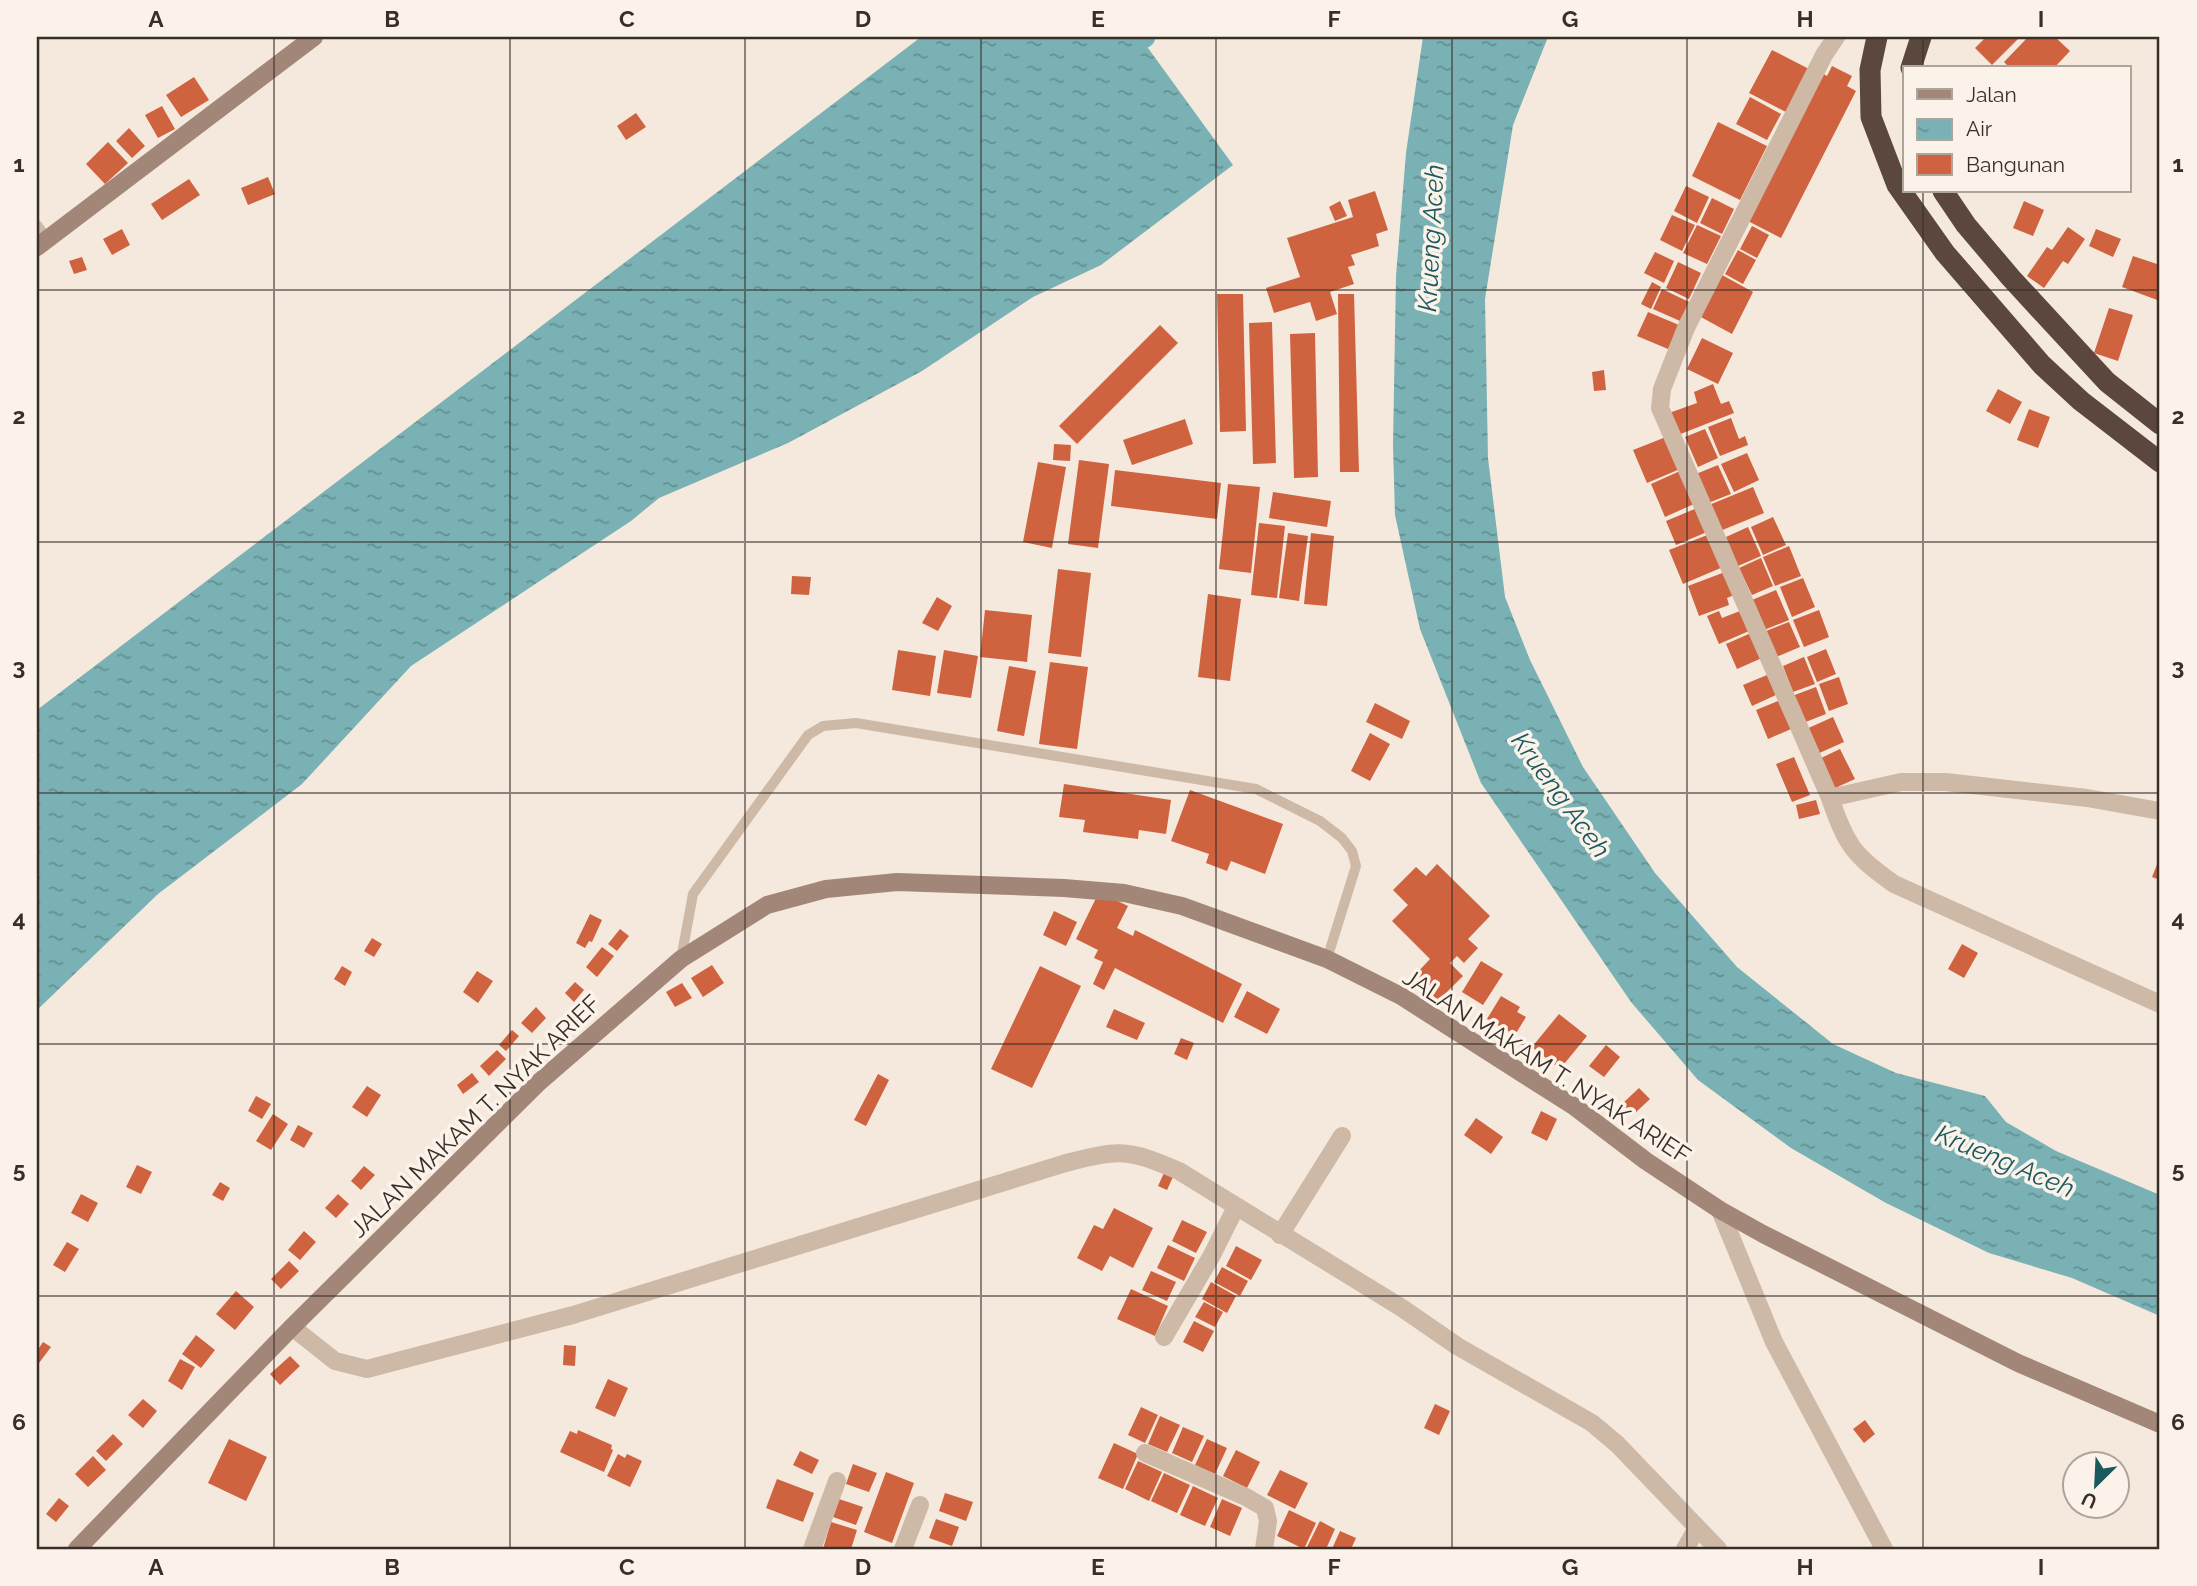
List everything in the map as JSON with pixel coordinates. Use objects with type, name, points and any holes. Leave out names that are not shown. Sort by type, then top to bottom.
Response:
[{"type":"highway","points":[[1877,37],[1870,70],[1871,117],[1897,185],[1945,253],[2042,365],[2081,401],[2160,462]]},
{"type":"highway","points":[[1912,66],[1920,37]]},
{"type":"highway","points":[[1944,192],[1966,225],[2011,278],[2107,382],[2160,424]]},
{"type":"street","points":[[40,237],[314,37]]},
{"type":"street","points":[[1836,37],[1824,55],[1686,328],[1662,389],[1660,408],[1830,799],[1844,837],[1862,861],[1894,884],[2160,1004]]},
{"type":"street","points":[[1830,799],[1901,782],[1946,782],[2087,798],[2160,811]]},
{"type":"street","name":"JALAN MAKAM T. NYAK ARIEF","points":[[77,1549],[292,1328],[537,1084],[681,959],[767,905],[826,889],[897,882],[1064,888],[1124,894],[1182,906],[1327,959],[1401,996],[1575,1108],[1720,1210],[2018,1363],[2160,1424]]},
{"type":"street","points":[[1280,1236],[1342,1136]]},
{"type":"street","points":[[292,1328],[335,1361],[366,1369],[573,1315],[1066,1163],[1108,1152],[1130,1153],[1179,1171],[1280,1236],[1402,1308],[1457,1346],[1592,1423],[1618,1444],[1718,1549]]},
{"type":"street","points":[[1164,1336],[1212,1255],[1236,1207]]},
{"type":"street","points":[[1720,1210],[1774,1342],[1884,1549]]},
{"type":"street","points":[[1145,1453],[1265,1508],[1268,1521],[1267,1548]]},
{"type":"street","points":[[812,1549],[837,1481]]},
{"type":"street","points":[[903,1549],[920,1505]]},
{"type":"street","points":[[1685,1549],[1697,1528]]},
{"type":"lane","points":[[681,959],[693,894],[808,735],[824,726],[856,723],[1256,789],[1320,821],[1342,838],[1352,852],[1356,866],[1327,959]]},
{"type":"water","points":[[921,37],[1140,37],[1233,165],[1101,265],[1033,297],[922,371],[788,443],[659,498],[631,521],[411,666],[302,784],[158,894],[37,1010],[37,710]]},
{"type":"water","name":"Krueng Aceh","points":[[1423,37],[1548,37],[1513,125],[1485,299],[1488,458],[1505,597],[1530,660],[1583,767],[1655,873],[1737,967],[1833,1044],[1896,1073],[1985,1096],[2006,1122],[2056,1151],[2160,1195],[2160,1316],[2072,1278],[1989,1253],[1886,1203],[1791,1148],[1698,1080],[1631,1002],[1481,783],[1420,629],[1395,515],[1393,445],[1396,276],[1406,153]]},
{"type":"building","points":[[1986,37],[2020,37],[1992,65],[1975,48]]},
{"type":"building","points":[[2028,37],[2055,37],[2070,51],[2056,66],[2008,66],[2004,62]]},
{"type":"building","points":[[1772,50],[1809,69],[1786,112],[1749,93]]},
{"type":"building","points":[[1832,66],[1852,76],[1847,86],[1856,91],[1781,238],[1746,220],[1822,73],[1827,76]]},
{"type":"building","points":[[194,77],[209,100],[181,117],[166,95]]},
{"type":"building","points":[[1750,97],[1781,114],[1767,140],[1736,124]]},
{"type":"building","points":[[162,106],[175,129],[158,138],[145,115]]},
{"type":"building","points":[[636,113],[646,127],[626,140],[617,126]]},
{"type":"building","points":[[1718,122],[1767,146],[1740,200],[1692,176]]},
{"type":"building","points":[[129,128],[145,146],[132,158],[116,141]]},
{"type":"building","points":[[108,142],[128,163],[105,184],[86,164]]},
{"type":"building","points":[[268,177],[275,194],[248,205],[241,188]]},
{"type":"building","points":[[189,179],[200,195],[162,220],[151,204]]},
{"type":"building","points":[[1686,186],[1709,197],[1697,223],[1674,211]]},
{"type":"building","points":[[1375,191],[1388,230],[1376,234],[1379,246],[1351,255],[1355,265],[1348,267],[1354,284],[1330,292],[1337,314],[1316,321],[1310,302],[1274,313],[1266,288],[1300,277],[1287,238],[1353,217],[1348,200]]},
{"type":"building","points":[[1712,198],[1734,209],[1722,234],[1700,223]]},
{"type":"building","points":[[1340,201],[1347,216],[1335,221],[1329,207]]},
{"type":"building","points":[[2024,201],[2044,210],[2033,236],[2013,228]]},
{"type":"building","points":[[1672,215],[1695,225],[1682,251],[1660,240]]},
{"type":"building","points":[[1697,225],[1721,236],[1707,264],[1683,253]]},
{"type":"building","points":[[1752,226],[1769,235],[1757,258],[1740,249]]},
{"type":"building","points":[[2068,227],[2085,239],[2068,264],[2063,261],[2044,288],[2027,276],[2047,247],[2052,250]]},
{"type":"building","points":[[122,229],[130,245],[112,255],[103,239]]},
{"type":"building","points":[[2096,229],[2121,239],[2113,257],[2089,246]]},
{"type":"building","points":[[1738,250],[1756,260],[1743,284],[1725,274]]},
{"type":"building","points":[[1655,252],[1674,261],[1664,283],[1644,273]]},
{"type":"building","points":[[2133,256],[2160,265],[2160,301],[2122,287]]},
{"type":"building","points":[[82,257],[87,270],[74,274],[69,261]]},
{"type":"building","points":[[1678,262],[1701,273],[1689,299],[1666,288]]},
{"type":"building","points":[[1722,275],[1753,292],[1732,334],[1699,316]]},
{"type":"building","points":[[1652,282],[1661,287],[1651,309],[1641,304]]},
{"type":"building","points":[[1662,289],[1689,302],[1680,321],[1653,309]]},
{"type":"building","points":[[1217,294],[1243,294],[1246,431],[1220,432]]},
{"type":"building","points":[[1338,294],[1354,294],[1359,472],[1340,472]]},
{"type":"building","points":[[2109,308],[2133,315],[2118,361],[2094,353]]},
{"type":"building","points":[[1648,312],[1679,325],[1668,349],[1637,336]]},
{"type":"building","points":[[1272,322],[1276,463],[1253,464],[1249,323]]},
{"type":"building","points":[[1160,325],[1178,343],[1077,444],[1059,426]]},
{"type":"building","points":[[1315,333],[1318,477],[1294,478],[1290,334]]},
{"type":"building","points":[[1702,338],[1733,353],[1718,384],[1687,369]]},
{"type":"building","points":[[1604,370],[1606,390],[1594,391],[1592,372]]},
{"type":"building","points":[[1713,384],[1721,404],[1729,401],[1734,413],[1678,435],[1669,413],[1697,403],[1694,392]]},
{"type":"building","points":[[1998,389],[2022,402],[2010,424],[1986,411]]},
{"type":"building","points":[[2029,409],[2050,417],[2038,448],[2017,440]]},
{"type":"building","points":[[1731,418],[1739,439],[1745,436],[1748,445],[1720,456],[1708,427]]},
{"type":"building","points":[[1185,419],[1193,444],[1132,465],[1123,440]]},
{"type":"building","points":[[1705,429],[1718,458],[1698,467],[1685,437]]},
{"type":"building","points":[[1666,437],[1680,469],[1647,483],[1633,450]]},
{"type":"building","points":[[1054,444],[1071,445],[1070,461],[1053,460]]},
{"type":"building","points":[[1747,453],[1759,480],[1734,492],[1721,464]]},
{"type":"building","points":[[1079,460],[1109,464],[1098,548],[1068,544]]},
{"type":"building","points":[[1038,462],[1066,467],[1052,548],[1023,542]]},
{"type":"building","points":[[1718,465],[1731,494],[1708,503],[1696,474]]},
{"type":"building","points":[[1115,470],[1221,483],[1217,519],[1111,506]]},
{"type":"building","points":[[1680,471],[1694,504],[1665,517],[1651,484]]},
{"type":"building","points":[[1228,484],[1260,487],[1251,573],[1219,569]]},
{"type":"building","points":[[1753,487],[1764,513],[1720,531],[1709,505]]},
{"type":"building","points":[[1273,492],[1331,501],[1327,527],[1269,518]]},
{"type":"building","points":[[1697,508],[1707,532],[1676,545],[1666,521]]},
{"type":"building","points":[[1773,517],[1786,545],[1763,555],[1751,527]]},
{"type":"building","points":[[1259,523],[1285,526],[1277,598],[1251,595]]},
{"type":"building","points":[[1748,527],[1761,556],[1738,566],[1726,537]]},
{"type":"building","points":[[1288,533],[1308,536],[1299,601],[1279,598]]},
{"type":"building","points":[[1311,533],[1334,536],[1327,606],[1304,604]]},
{"type":"building","points":[[1710,534],[1723,567],[1683,584],[1669,550]]},
{"type":"building","points":[[1789,546],[1801,576],[1775,586],[1763,557]]},
{"type":"building","points":[[1761,558],[1773,586],[1752,595],[1739,568]]},
{"type":"building","points":[[1058,569],[1091,573],[1081,657],[1048,653]]},
{"type":"building","points":[[1725,572],[1734,595],[1727,598],[1729,605],[1699,616],[1688,586]]},
{"type":"building","points":[[792,576],[811,577],[809,595],[791,594]]},
{"type":"building","points":[[1803,578],[1815,607],[1792,617],[1780,587]]},
{"type":"building","points":[[1776,590],[1789,620],[1764,630],[1752,600]]},
{"type":"building","points":[[1208,594],[1241,599],[1230,681],[1198,677]]},
{"type":"building","points":[[937,597],[952,606],[938,631],[922,623]]},
{"type":"building","points":[[985,610],[1032,615],[1027,662],[980,657]]},
{"type":"building","points":[[1819,610],[1829,637],[1804,647],[1793,620]]},
{"type":"building","points":[[1719,611],[1722,618],[1740,611],[1749,631],[1719,644],[1707,616]]},
{"type":"building","points":[[1789,622],[1800,647],[1776,657],[1766,631]]},
{"type":"building","points":[[1751,633],[1762,658],[1737,669],[1726,644]]},
{"type":"building","points":[[1826,649],[1836,674],[1817,682],[1807,657]]},
{"type":"building","points":[[898,650],[936,656],[930,696],[892,690]]},
{"type":"building","points":[[944,650],[978,656],[971,698],[937,693]]},
{"type":"building","points":[[1804,657],[1815,684],[1793,692],[1783,666]]},
{"type":"building","points":[[1050,662],[1088,667],[1077,749],[1039,744]]},
{"type":"building","points":[[1009,666],[1036,671],[1024,736],[997,731]]},
{"type":"building","points":[[1767,675],[1776,695],[1752,706],[1743,685]]},
{"type":"building","points":[[1839,677],[1848,704],[1829,711],[1819,684]]},
{"type":"building","points":[[1816,687],[1826,714],[1803,723],[1792,696]]},
{"type":"building","points":[[1778,701],[1791,729],[1768,739],[1756,710]]},
{"type":"building","points":[[1375,703],[1410,721],[1402,739],[1366,722]]},
{"type":"building","points":[[1833,717],[1844,742],[1815,755],[1804,730]]},
{"type":"building","points":[[1370,733],[1390,744],[1370,781],[1351,771]]},
{"type":"building","points":[[1840,749],[1855,779],[1833,789],[1819,759]]},
{"type":"building","points":[[1794,757],[1810,795],[1792,802],[1776,764]]},
{"type":"building","points":[[1064,784],[1171,800],[1166,834],[1139,830],[1138,839],[1083,832],[1085,820],[1059,817]]},
{"type":"building","points":[[1190,790],[1283,824],[1265,874],[1231,861],[1227,871],[1206,863],[1209,854],[1171,841]]},
{"type":"building","points":[[1816,800],[1820,814],[1799,819],[1796,805]]},
{"type":"building","points":[[2160,857],[2160,880],[2152,877]]},
{"type":"building","points":[[1437,864],[1490,916],[1468,939],[1478,948],[1464,963],[1457,956],[1450,963],[1463,976],[1438,1001],[1414,976],[1430,959],[1392,921],[1408,905],[1393,890],[1416,867],[1426,876]]},
{"type":"building","points":[[1099,892],[1128,906],[1117,928],[1133,936],[1135,930],[1242,984],[1223,1023],[1115,968],[1104,990],[1093,984],[1103,962],[1094,958],[1098,950],[1076,939]]},
{"type":"building","points":[[1054,911],[1077,922],[1066,946],[1043,935]]},
{"type":"building","points":[[590,914],[602,920],[592,942],[589,941],[585,948],[576,943]]},
{"type":"building","points":[[620,929],[629,936],[617,951],[608,944]]},
{"type":"building","points":[[372,938],[382,944],[374,957],[364,951]]},
{"type":"building","points":[[1962,944],[1978,953],[1964,978],[1948,969]]},
{"type":"building","points":[[602,947],[614,956],[597,977],[586,967]]},
{"type":"building","points":[[1481,961],[1503,974],[1483,1005],[1462,992]]},
{"type":"building","points":[[712,965],[724,983],[703,997],[691,978]]},
{"type":"building","points":[[342,966],[352,972],[345,986],[334,979]]},
{"type":"building","points":[[1040,966],[1081,986],[1032,1088],[991,1069]]},
{"type":"building","points":[[477,971],[493,981],[478,1003],[463,992]]},
{"type":"building","points":[[575,982],[584,990],[574,1002],[565,993]]},
{"type":"building","points":[[682,983],[692,998],[675,1007],[666,992]]},
{"type":"building","points":[[1247,991],[1280,1009],[1267,1034],[1234,1017]]},
{"type":"building","points":[[1501,996],[1520,1007],[1517,1012],[1526,1017],[1515,1035],[1487,1019]]},
{"type":"building","points":[[536,1007],[546,1018],[532,1033],[521,1023]]},
{"type":"building","points":[[1114,1009],[1145,1023],[1137,1040],[1106,1027]]},
{"type":"building","points":[[1559,1014],[1587,1036],[1560,1069],[1532,1047]]},
{"type":"building","points":[[512,1030],[519,1036],[506,1051],[499,1045]]},
{"type":"building","points":[[1181,1038],[1194,1043],[1187,1060],[1174,1054]]},
{"type":"building","points":[[1606,1045],[1620,1057],[1604,1077],[1589,1066]]},
{"type":"building","points":[[497,1050],[506,1059],[489,1076],[480,1066]]},
{"type":"building","points":[[472,1073],[479,1082],[463,1094],[457,1085]]},
{"type":"building","points":[[878,1074],[889,1080],[866,1126],[854,1120]]},
{"type":"building","points":[[367,1086],[381,1095],[367,1117],[352,1107]]},
{"type":"building","points":[[1639,1088],[1650,1099],[1633,1115],[1622,1104]]},
{"type":"building","points":[[256,1096],[271,1104],[262,1119],[248,1111]]},
{"type":"building","points":[[1541,1111],[1557,1119],[1547,1141],[1531,1133]]},
{"type":"building","points":[[273,1114],[288,1124],[271,1150],[256,1141]]},
{"type":"building","points":[[1476,1118],[1503,1137],[1491,1154],[1464,1135]]},
{"type":"building","points":[[298,1125],[313,1133],[304,1148],[290,1140]]},
{"type":"building","points":[[137,1165],[152,1172],[141,1194],[126,1187]]},
{"type":"building","points":[[364,1166],[375,1175],[361,1190],[351,1181]]},
{"type":"building","points":[[1164,1173],[1173,1177],[1167,1190],[1158,1186]]},
{"type":"building","points":[[220,1182],[230,1188],[223,1201],[212,1195]]},
{"type":"building","points":[[81,1194],[98,1203],[88,1222],[71,1213]]},
{"type":"building","points":[[338,1194],[349,1204],[336,1218],[325,1208]]},
{"type":"building","points":[[1114,1208],[1153,1228],[1133,1268],[1110,1256],[1102,1271],[1077,1258],[1094,1225],[1103,1229]]},
{"type":"building","points":[[1182,1220],[1207,1232],[1196,1253],[1172,1241]]},
{"type":"building","points":[[304,1231],[316,1242],[300,1260],[288,1250]]},
{"type":"building","points":[[67,1242],[79,1249],[65,1272],[53,1265]]},
{"type":"building","points":[[1168,1245],[1195,1258],[1184,1281],[1157,1268]]},
{"type":"building","points":[[1236,1246],[1262,1260],[1251,1280],[1226,1266]]},
{"type":"building","points":[[289,1261],[299,1271],[281,1289],[271,1279]]},
{"type":"building","points":[[1222,1267],[1248,1281],[1240,1296],[1214,1282]]},
{"type":"building","points":[[1151,1271],[1176,1282],[1167,1301],[1142,1290]]},
{"type":"building","points":[[1211,1282],[1236,1296],[1227,1313],[1202,1299]]},
{"type":"building","points":[[1131,1289],[1168,1306],[1155,1336],[1117,1319]]},
{"type":"building","points":[[236,1291],[254,1307],[235,1330],[216,1314]]},
{"type":"building","points":[[1204,1302],[1223,1312],[1215,1327],[1195,1317]]},
{"type":"building","points":[[1194,1321],[1214,1331],[1203,1352],[1183,1342]]},
{"type":"building","points":[[196,1335],[215,1350],[201,1368],[182,1354]]},
{"type":"building","points":[[43,1342],[51,1347],[39,1363],[37,1351]]},
{"type":"building","points":[[564,1345],[576,1346],[575,1366],[563,1365]]},
{"type":"building","points":[[290,1356],[300,1366],[280,1385],[270,1374]]},
{"type":"building","points":[[180,1359],[195,1367],[182,1390],[168,1381]]},
{"type":"building","points":[[608,1379],[628,1388],[615,1417],[595,1408]]},
{"type":"building","points":[[143,1399],[157,1411],[143,1428],[128,1415]]},
{"type":"building","points":[[1435,1404],[1450,1411],[1439,1435],[1424,1428]]},
{"type":"building","points":[[1141,1407],[1158,1415],[1145,1443],[1128,1435]]},
{"type":"building","points":[[1160,1416],[1180,1425],[1167,1452],[1148,1444]]},
{"type":"building","points":[[1865,1420],[1875,1434],[1864,1443],[1853,1429]]},
{"type":"building","points":[[1183,1427],[1204,1436],[1192,1462],[1172,1453]]},
{"type":"building","points":[[578,1430],[612,1445],[613,1450],[604,1472],[560,1452],[570,1431],[577,1434]]},
{"type":"building","points":[[113,1434],[123,1444],[106,1461],[96,1451]]},
{"type":"building","points":[[229,1439],[267,1457],[246,1501],[208,1483]]},
{"type":"building","points":[[1207,1439],[1227,1448],[1215,1474],[1195,1465]]},
{"type":"building","points":[[1114,1443],[1138,1454],[1123,1489],[1098,1478]]},
{"type":"building","points":[[1236,1450],[1260,1462],[1247,1488],[1223,1476]]},
{"type":"building","points":[[800,1451],[819,1460],[812,1474],[793,1465]]},
{"type":"building","points":[[618,1454],[625,1458],[627,1454],[642,1461],[630,1487],[607,1476]]},
{"type":"building","points":[[93,1456],[106,1470],[88,1487],[75,1474]]},
{"type":"building","points":[[1138,1461],[1162,1472],[1149,1501],[1125,1489]]},
{"type":"building","points":[[853,1464],[877,1473],[869,1492],[846,1484]]},
{"type":"building","points":[[1280,1470],[1308,1483],[1295,1509],[1267,1495]]},
{"type":"building","points":[[886,1472],[914,1483],[892,1543],[864,1532]]},
{"type":"building","points":[[1164,1473],[1190,1485],[1177,1513],[1151,1501]]},
{"type":"building","points":[[777,1479],[814,1493],[803,1522],[766,1508]]},
{"type":"building","points":[[1193,1486],[1218,1498],[1205,1526],[1180,1515]]},
{"type":"building","points":[[945,1493],[973,1502],[966,1521],[939,1511]]},
{"type":"building","points":[[59,1498],[69,1506],[56,1522],[46,1514]]},
{"type":"building","points":[[839,1499],[863,1507],[856,1525],[833,1517]]},
{"type":"building","points":[[1222,1499],[1242,1508],[1230,1536],[1210,1527]]},
{"type":"building","points":[[1289,1510],[1316,1523],[1304,1549],[1277,1536]]},
{"type":"building","points":[[936,1519],[959,1527],[952,1546],[929,1538]]},
{"type":"building","points":[[1320,1521],[1335,1529],[1326,1549],[1306,1549]]},
{"type":"building","points":[[831,1522],[857,1530],[851,1549],[823,1549]]},
{"type":"building","points":[[1340,1531],[1356,1538],[1351,1549],[1332,1549]]},
{"type":"waterway","points":[[1141,39],[1145,37]]}]
